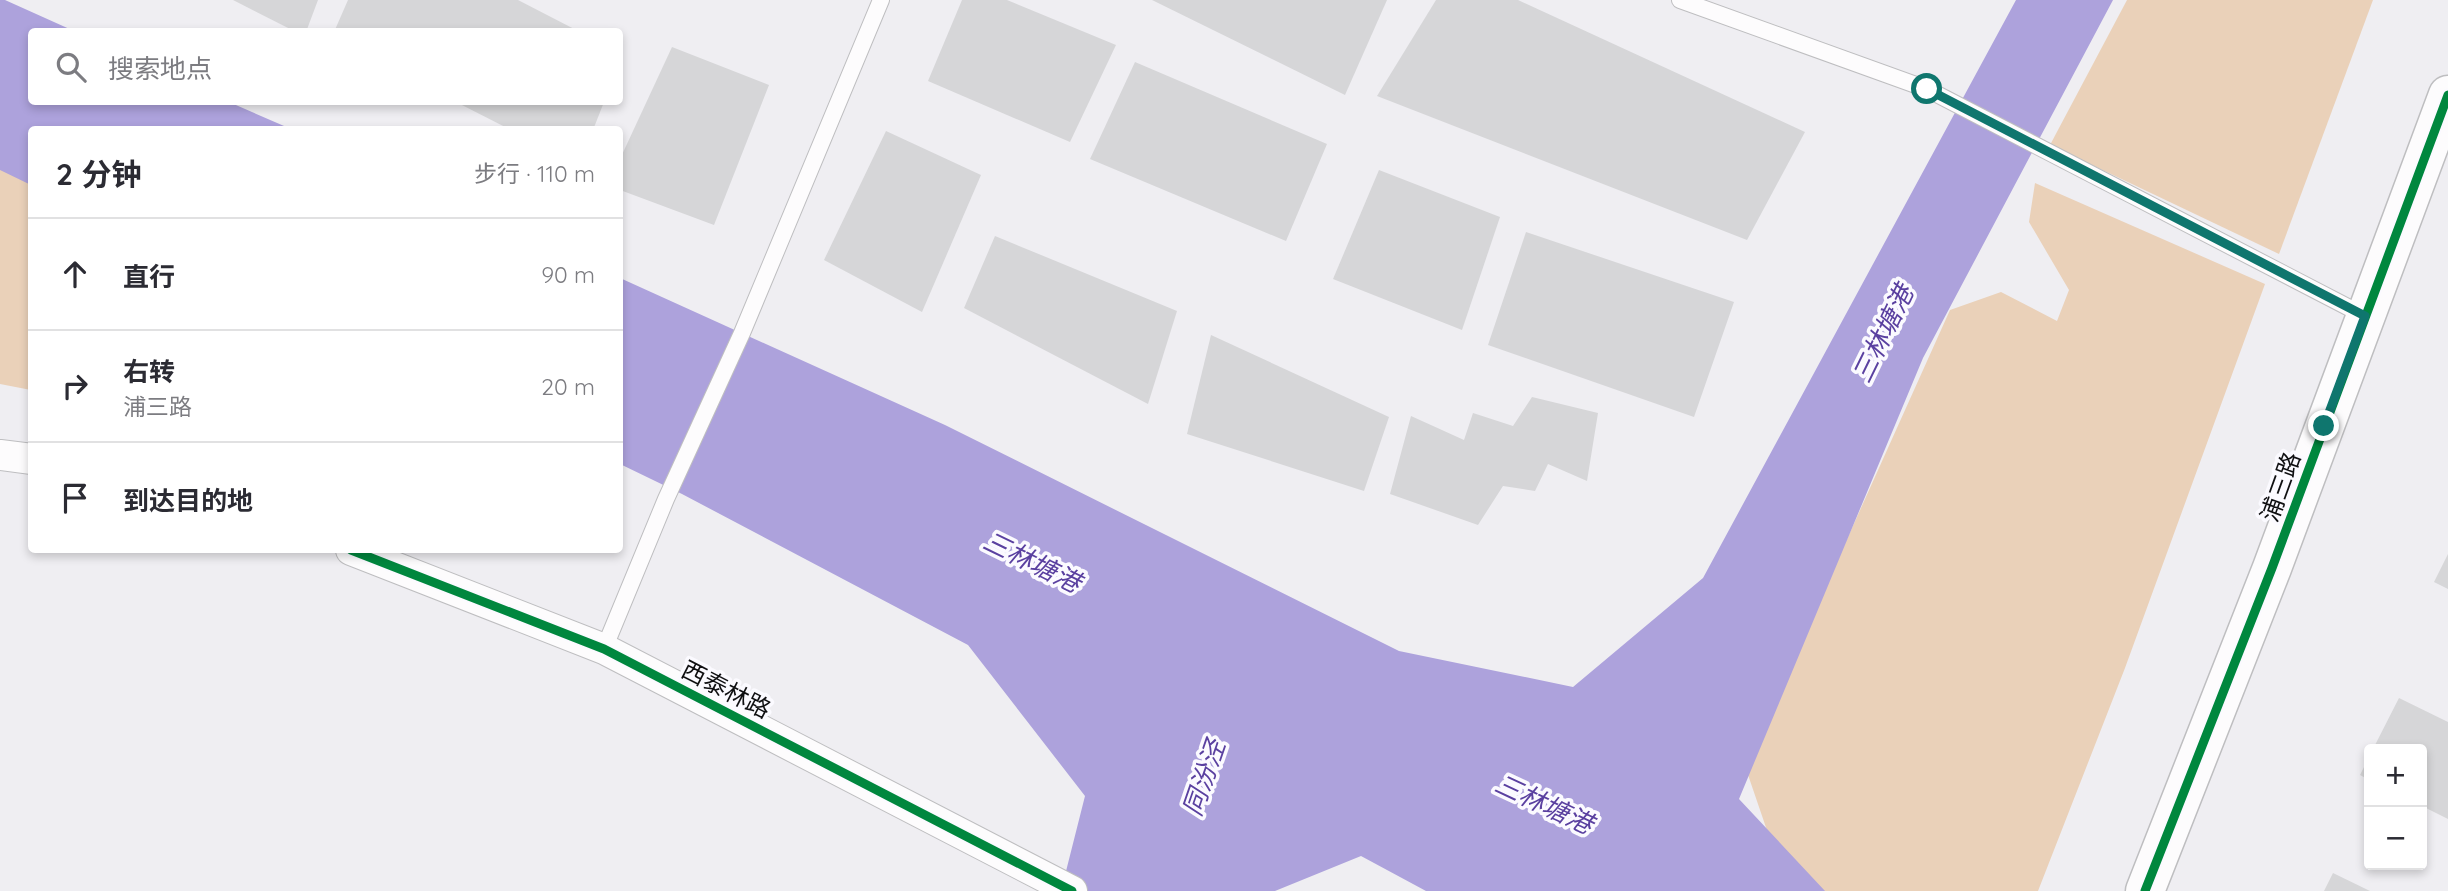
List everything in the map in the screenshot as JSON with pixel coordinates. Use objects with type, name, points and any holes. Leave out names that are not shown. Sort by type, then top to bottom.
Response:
[{"type":"street","name":"浦三路","points":[[2145,891],[2272,568],[2448,95]]},
{"type":"street","points":[[0,455],[28,458]]},
{"type":"street","name":"西泰林路","points":[[359,553],[604,649],[1063,886]]},
{"type":"lane","points":[[604,649],[666,499],[742,333],[881,0]]},
{"type":"lane","points":[[1679,0],[1927,89],[2365,316]]},
{"type":"shaded area","points":[[2127,0],[2373,0],[2279,254],[2050,145]]},
{"type":"shaded area","points":[[0,169],[28,183],[28,389],[0,384]]},
{"type":"shaded area","points":[[2035,183],[2265,284],[2125,668],[2038,891],[1787,889],[1745,766],[1950,310],[2001,292],[2057,321],[2069,290],[2029,222]]},
{"type":"water","points":[[0,0],[67,28],[28,28],[28,105],[236,105],[284,126],[28,126],[28,184],[0,170]]},
{"type":"water","points":[[2016,0],[2113,0],[1923,358],[1739,799],[1825,891],[1426,891],[1361,856],[1275,891],[1061,891],[1085,796],[968,645],[623,465],[623,279],[945,425],[1399,651],[1573,687],[1703,578]]},
{"type":"building","points":[[233,0],[318,0],[308,28],[288,28]]},
{"type":"building","points":[[348,0],[518,0],[572,28],[336,28]]},
{"type":"building","points":[[962,0],[1007,0],[1116,45],[1070,142],[928,81]]},
{"type":"building","points":[[1152,0],[1387,0],[1345,95]]},
{"type":"building","points":[[1436,0],[1518,0],[1805,132],[1747,240],[1377,96]]},
{"type":"building","points":[[672,47],[769,85],[714,225],[623,191],[623,153]]},
{"type":"building","points":[[1135,62],[1327,144],[1286,241],[1090,159]]},
{"type":"building","points":[[462,105],[603,105],[595,126],[503,126]]},
{"type":"building","points":[[886,131],[981,175],[922,312],[824,260]]},
{"type":"building","points":[[1379,170],[1500,217],[1462,330],[1333,279]]},
{"type":"building","points":[[1526,232],[1734,302],[1694,417],[1488,345]]},
{"type":"building","points":[[995,236],[1177,311],[1148,404],[964,308]]},
{"type":"building","points":[[1211,335],[1389,417],[1364,491],[1187,434]]},
{"type":"building","points":[[1532,397],[1598,413],[1587,481],[1548,464],[1535,491],[1503,486],[1478,525],[1390,494],[1411,416],[1464,440],[1473,413],[1513,426]]},
{"type":"building","points":[[2448,554],[2448,589],[2434,582]]},
{"type":"building","points":[[2399,698],[2448,722],[2448,819],[2427,808],[2427,744],[2376,744]]},
{"type":"building","points":[[2333,873],[2370,891],[2324,891]]},
{"type":"cycle path","points":[[2145,891],[2272,568],[2448,95]]},
{"type":"cycle path","points":[[359,553],[604,649],[1072,891]]},
{"type":"route","points":[[1927,89],[2365,316],[2324,426]]},
{"type":"water label","name":"三林塘港","points":[[1883,334]]},
{"type":"water label","name":"三林塘港","points":[[1032,562]]},
{"type":"water label","name":"同汾泾","points":[[1204,778]]},
{"type":"water label","name":"三林塘港","points":[[1544,804]]}]
